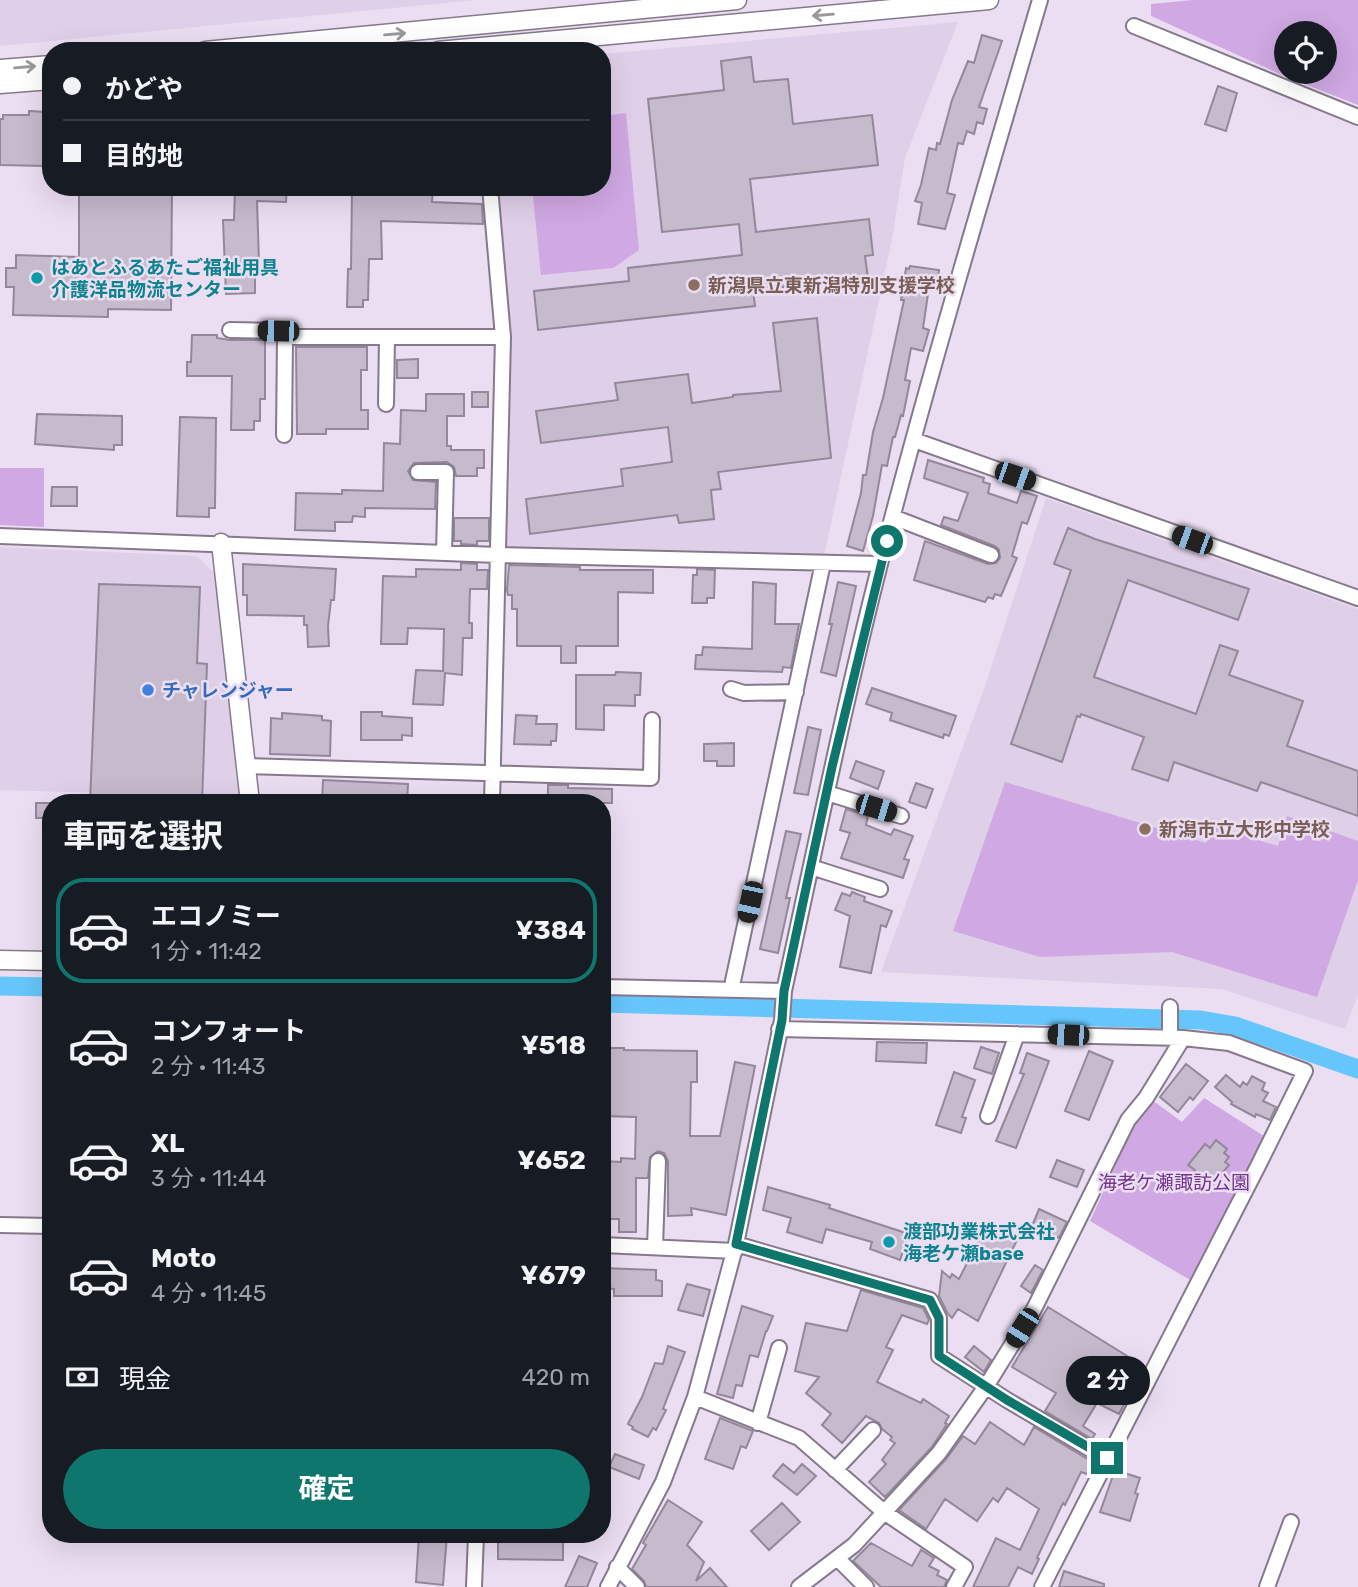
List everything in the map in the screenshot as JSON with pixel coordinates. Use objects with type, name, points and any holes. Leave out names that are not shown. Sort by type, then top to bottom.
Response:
[{"type":"street","points":[[287,42],[613,6],[737,0]]},
{"type":"street","points":[[549,42],[989,0]]},
{"type":"street","points":[[608,1587],[663,1482],[695,1397],[735,1247],[811,867],[880,564],[1040,0]]},
{"type":"street","points":[[1134,26],[1358,117]]},
{"type":"street","points":[[0,69],[42,66]]},
{"type":"street","points":[[0,84],[42,81]]},
{"type":"street","points":[[491,196],[503,337],[492,794]]},
{"type":"street","points":[[230,330],[278,331],[285,337],[503,337]]},
{"type":"street","points":[[284,435],[285,337]]},
{"type":"street","points":[[386,404],[387,338]]},
{"type":"street","points":[[914,440],[1358,598]]},
{"type":"street","points":[[418,472],[446,472],[444,553]]},
{"type":"street","points":[[893,517],[991,555]]},
{"type":"street","points":[[0,536],[498,555],[880,564]]},
{"type":"street","points":[[221,544],[249,794]]},
{"type":"street","points":[[733,981],[823,563]]},
{"type":"street","points":[[731,689],[744,693],[796,691]]},
{"type":"street","points":[[246,766],[651,778],[652,720]]},
{"type":"street","points":[[827,793],[901,816]]},
{"type":"street","points":[[811,867],[880,889]]},
{"type":"street","points":[[0,960],[42,961]]},
{"type":"street","points":[[611,987],[784,995]]},
{"type":"street","points":[[799,1587],[854,1545],[884,1513],[939,1453],[987,1385],[1034,1309],[1128,1120],[1146,1098],[1176,1038],[1170,1007]]},
{"type":"street","points":[[780,1025],[1176,1038],[1229,1043],[1305,1070],[1042,1587]]},
{"type":"street","points":[[988,1116],[1017,1034]]},
{"type":"street","points":[[655,1247],[657,1161]]},
{"type":"street","points":[[0,1225],[42,1226]]},
{"type":"street","points":[[611,1245],[735,1247],[930,1300],[939,1318],[939,1356],[1107,1458]]},
{"type":"street","points":[[758,1423],[779,1348]]},
{"type":"street","points":[[695,1397],[799,1438],[884,1513],[965,1567],[954,1587]]},
{"type":"street","points":[[835,1470],[873,1430]]},
{"type":"street","points":[[1267,1587],[1292,1522]]},
{"type":"street","points":[[474,1587],[476,1543]]},
{"type":"street","points":[[837,1558],[866,1587]]},
{"type":"street","points":[[618,1567],[637,1587]]},
{"type":"shaded area","points":[[0,0],[476,0],[0,46]]},
{"type":"shaded area","name":"新潟県立東新潟特別支援学校","points":[[958,22],[905,158],[892,239],[824,556],[504,550],[505,500],[509,497],[510,448],[507,442],[511,331],[498,196],[611,196],[611,53]]},
{"type":"shaded area","name":"新潟市立大形中学校","points":[[1046,498],[1358,609],[1358,995],[1345,1029],[1221,989],[881,972],[985,686]]},
{"type":"shaded area","points":[[0,547],[197,556],[218,577],[238,794],[0,790]]},
{"type":"green space","points":[[1193,0],[1358,0],[1358,105],[1304,84],[1337,84],[1337,21],[1274,21],[1274,71],[1151,16],[1151,4]]},
{"type":"green space","points":[[626,113],[639,250],[613,268],[541,275],[533,196],[611,196],[611,115]]},
{"type":"green space","points":[[0,468],[44,468],[44,527],[0,525]]},
{"type":"green space","points":[[1005,782],[1206,843],[1212,826],[1278,846],[1287,816],[1358,841],[1358,880],[1317,997],[1172,952],[1040,957],[953,931]]},
{"type":"green space","name":"海老ケ瀬諏訪公園","points":[[1204,1098],[1267,1138],[1190,1280],[1090,1221],[1136,1121],[1152,1100],[1182,1122]]},
{"type":"building","points":[[982,35],[1002,41],[979,107],[987,109],[983,124],[977,122],[974,134],[967,131],[963,144],[958,143],[947,193],[955,195],[945,229],[918,224],[922,203],[915,201],[929,148],[936,150],[937,143],[940,144],[952,100],[968,61],[974,63]]},
{"type":"building","points":[[751,57],[754,82],[788,79],[793,124],[872,115],[878,165],[750,179],[756,232],[869,219],[873,255],[865,256],[868,278],[753,290],[755,306],[538,330],[534,291],[629,281],[628,268],[742,255],[739,224],[662,232],[648,99],[724,90],[721,61]]},
{"type":"building","points":[[1218,86],[1237,93],[1226,131],[1205,124]]},
{"type":"building","points":[[29,111],[42,112],[42,166],[0,165],[0,119],[3,119],[3,115],[29,115]]},
{"type":"building","points":[[79,196],[172,196],[171,310],[108,309],[108,317],[13,315],[14,287],[6,287],[6,268],[16,268],[16,255],[79,257]]},
{"type":"building","points":[[235,196],[286,196],[286,202],[257,201],[259,261],[255,261],[255,293],[226,294],[223,220],[234,220]]},
{"type":"building","points":[[352,196],[432,196],[432,202],[482,204],[483,224],[381,221],[382,259],[369,259],[368,300],[363,300],[363,307],[347,307],[348,269],[351,269]]},
{"type":"building","points":[[910,266],[939,270],[937,288],[929,287],[923,328],[929,330],[923,351],[911,348],[905,380],[910,381],[903,416],[901,415],[893,437],[887,466],[882,465],[873,516],[863,551],[847,546],[863,475],[866,475],[873,432],[904,300],[901,300],[906,268],[909,269]]},
{"type":"building","points":[[817,318],[831,458],[718,472],[721,489],[711,490],[714,519],[679,523],[677,515],[530,534],[526,499],[623,486],[621,469],[672,462],[668,427],[541,443],[536,411],[618,400],[615,383],[688,374],[692,403],[733,395],[781,391],[773,323]]},
{"type":"building","points":[[192,335],[217,335],[217,338],[230,340],[265,340],[265,399],[260,399],[260,421],[254,421],[254,430],[231,430],[232,376],[187,376],[187,362],[191,362]]},
{"type":"building","points":[[296,347],[367,347],[367,370],[361,370],[361,410],[368,410],[368,429],[326,429],[326,434],[297,434]]},
{"type":"building","points":[[418,359],[418,378],[397,378],[397,360]]},
{"type":"building","points":[[472,392],[488,392],[488,407],[472,407]]},
{"type":"building","points":[[426,394],[464,394],[464,416],[447,416],[447,446],[451,446],[451,450],[484,450],[484,468],[477,468],[477,476],[456,476],[454,467],[447,462],[414,463],[408,471],[413,480],[436,482],[435,509],[365,508],[365,517],[353,516],[352,522],[335,522],[335,531],[295,530],[296,493],[383,491],[384,443],[400,444],[401,410],[426,411]]},
{"type":"building","points":[[37,414],[122,416],[122,445],[114,445],[114,450],[35,444]]},
{"type":"building","points":[[180,417],[216,418],[215,508],[209,508],[209,517],[177,516]]},
{"type":"building","points":[[928,460],[984,478],[983,482],[990,484],[988,493],[1017,503],[1021,491],[1037,496],[1027,524],[1022,522],[1012,556],[1017,558],[1001,596],[995,594],[993,599],[988,597],[985,602],[914,580],[925,541],[988,564],[996,563],[1000,558],[999,550],[995,546],[941,525],[944,517],[958,521],[968,493],[924,478]]},
{"type":"building","points":[[52,487],[77,487],[77,506],[51,506]]},
{"type":"building","points":[[454,518],[489,518],[489,541],[477,541],[477,545],[454,541]]},
{"type":"building","points":[[1068,528],[1249,589],[1238,620],[1128,580],[1094,677],[1196,714],[1220,645],[1238,651],[1229,675],[1303,701],[1287,746],[1358,771],[1358,816],[1261,782],[1257,791],[1174,762],[1168,781],[1132,769],[1144,737],[1081,714],[1080,717],[1077,716],[1062,762],[1011,744],[1071,570],[1054,564]]},
{"type":"building","points":[[461,563],[477,564],[477,570],[488,570],[487,589],[470,589],[469,623],[472,623],[472,638],[463,638],[462,675],[445,673],[443,705],[413,704],[416,670],[443,671],[444,629],[408,628],[407,644],[381,644],[383,576],[416,577],[416,569],[461,570]]},
{"type":"building","points":[[243,564],[336,569],[334,600],[331,600],[328,626],[329,646],[308,647],[304,616],[247,615],[247,595],[243,595]]},
{"type":"building","points":[[509,565],[580,567],[580,570],[653,570],[653,593],[618,592],[618,646],[576,646],[576,663],[561,663],[561,646],[517,646],[517,609],[512,609],[512,595],[508,595],[507,590]]},
{"type":"building","points":[[697,569],[715,570],[714,598],[707,598],[707,603],[692,603],[693,575],[697,575]]},
{"type":"building","points":[[753,582],[776,584],[775,624],[799,624],[791,668],[783,667],[782,672],[695,669],[696,655],[702,655],[703,647],[752,649]]},
{"type":"building","points":[[838,582],[856,586],[836,676],[821,672]]},
{"type":"building","points":[[99,584],[200,587],[197,663],[207,664],[202,794],[90,794]]},
{"type":"building","points":[[616,672],[641,673],[640,695],[635,695],[635,706],[604,705],[604,730],[576,729],[576,675],[615,675]]},
{"type":"building","points":[[872,688],[956,716],[949,736],[944,734],[943,738],[890,720],[892,713],[866,704]]},
{"type":"building","points":[[361,712],[382,712],[382,716],[412,718],[412,736],[402,735],[402,740],[361,740]]},
{"type":"building","points":[[282,713],[322,716],[322,720],[331,721],[330,756],[270,754],[271,718],[282,719]]},
{"type":"building","points":[[516,715],[537,716],[536,724],[557,724],[556,741],[551,741],[551,745],[514,744]]},
{"type":"building","points":[[808,727],[821,730],[808,795],[794,793]]},
{"type":"building","points":[[734,743],[734,766],[717,766],[717,761],[704,761],[704,744]]},
{"type":"building","points":[[856,761],[884,771],[878,789],[850,778]]},
{"type":"building","points":[[323,780],[408,784],[407,794],[322,794]]},
{"type":"building","points":[[916,783],[933,789],[926,808],[909,802]]},
{"type":"building","points":[[548,785],[612,789],[612,803],[611,794],[548,794]]},
{"type":"building","points":[[36,803],[42,803],[42,818],[36,818]]},
{"type":"building","points":[[846,809],[868,816],[866,825],[891,835],[894,829],[913,836],[904,859],[909,860],[903,878],[841,858],[850,833],[840,830]]},
{"type":"building","points":[[786,831],[801,834],[786,898],[790,898],[778,953],[760,949]]},
{"type":"building","points":[[852,892],[865,897],[864,901],[892,911],[886,927],[881,925],[871,973],[840,967],[850,916],[835,910],[842,893],[850,896]]},
{"type":"building","points":[[877,1042],[927,1043],[926,1063],[876,1061]]},
{"type":"building","points":[[981,1047],[999,1053],[992,1074],[974,1068]]},
{"type":"building","points":[[611,1048],[697,1051],[697,1082],[691,1082],[690,1136],[720,1136],[735,1062],[755,1066],[726,1215],[691,1208],[692,1215],[668,1216],[668,1161],[664,1153],[658,1151],[650,1157],[648,1178],[636,1178],[636,1232],[619,1232],[619,1219],[611,1219],[611,1161],[621,1162],[621,1158],[635,1159],[636,1117],[611,1116]]},
{"type":"building","points":[[1089,1051],[1113,1061],[1089,1120],[1065,1111]]},
{"type":"building","points":[[1027,1053],[1049,1061],[1016,1148],[996,1141],[1024,1074],[1020,1073]]},
{"type":"building","points":[[1186,1064],[1208,1081],[1193,1100],[1190,1097],[1178,1112],[1160,1097]]},
{"type":"building","points":[[954,1072],[975,1080],[962,1117],[966,1118],[961,1133],[936,1125]]},
{"type":"building","points":[[1226,1075],[1240,1087],[1243,1082],[1247,1085],[1252,1076],[1265,1083],[1262,1090],[1268,1093],[1263,1101],[1276,1107],[1270,1120],[1256,1114],[1255,1117],[1231,1104],[1215,1087]]},
{"type":"building","points":[[1216,1140],[1227,1149],[1224,1153],[1229,1157],[1225,1162],[1229,1165],[1214,1183],[1208,1178],[1203,1184],[1192,1174],[1195,1170],[1188,1165],[1205,1144],[1210,1148]]},
{"type":"building","points":[[1057,1160],[1084,1170],[1077,1187],[1050,1177]]},
{"type":"building","points":[[768,1187],[830,1205],[829,1208],[909,1234],[900,1260],[870,1249],[872,1242],[826,1229],[822,1243],[787,1232],[791,1218],[763,1210]]},
{"type":"building","points":[[1039,1209],[1067,1222],[1059,1238],[1032,1226]]},
{"type":"building","points":[[986,1225],[1017,1240],[978,1321],[958,1309],[952,1318],[939,1296],[942,1271],[950,1278],[952,1274],[959,1279]]},
{"type":"building","points":[[1035,1265],[1043,1270],[1031,1293],[1021,1286]]},
{"type":"building","points":[[611,1268],[656,1270],[656,1280],[662,1281],[662,1296],[614,1296],[614,1289],[611,1289]]},
{"type":"building","points":[[687,1284],[710,1290],[703,1316],[678,1310]]},
{"type":"building","points":[[861,1290],[923,1308],[929,1320],[927,1324],[902,1315],[886,1347],[893,1350],[877,1382],[921,1403],[923,1399],[949,1416],[932,1447],[885,1497],[869,1482],[886,1464],[882,1460],[895,1443],[890,1440],[892,1437],[879,1423],[866,1416],[842,1443],[822,1425],[831,1414],[806,1393],[819,1377],[795,1371],[806,1323],[847,1331]]},
{"type":"building","points":[[742,1306],[773,1316],[758,1357],[750,1355],[742,1386],[736,1385],[733,1398],[717,1394]]},
{"type":"building","points":[[1048,1307],[1132,1359],[1114,1390],[1128,1397],[1119,1414],[1097,1403],[1083,1426],[1095,1434],[1092,1439],[1045,1411],[1056,1393],[1012,1367]]},
{"type":"building","points":[[668,1346],[685,1352],[663,1409],[666,1410],[656,1430],[653,1428],[648,1437],[628,1424],[655,1363],[663,1364]]},
{"type":"building","points":[[974,1346],[991,1360],[984,1372],[965,1357]]},
{"type":"building","points":[[720,1418],[753,1431],[746,1448],[741,1446],[733,1469],[705,1459]]},
{"type":"building","points":[[990,1422],[1024,1445],[1034,1427],[1094,1463],[1087,1474],[1081,1472],[1065,1505],[1063,1503],[1032,1574],[1018,1567],[1008,1587],[973,1587],[996,1538],[1020,1550],[1039,1509],[1007,1488],[998,1502],[993,1498],[977,1521],[945,1499],[926,1529],[899,1510],[946,1459],[963,1436],[975,1444]]},
{"type":"building","points":[[615,1454],[644,1465],[639,1479],[611,1468]]},
{"type":"building","points":[[783,1464],[794,1473],[802,1464],[816,1476],[797,1495],[773,1476]]},
{"type":"building","points":[[1115,1470],[1140,1478],[1130,1521],[1100,1512]]},
{"type":"building","points":[[668,1500],[702,1522],[687,1545],[704,1562],[696,1581],[710,1568],[727,1587],[646,1587],[644,1581],[632,1569],[646,1545],[643,1543]]},
{"type":"building","points":[[782,1503],[800,1522],[769,1550],[751,1531]]},
{"type":"building","points":[[418,1543],[446,1543],[443,1585],[416,1582]]},
{"type":"building","points":[[498,1543],[563,1543],[563,1560],[498,1559]]},
{"type":"building","points":[[871,1543],[912,1566],[921,1550],[934,1558],[929,1566],[939,1571],[937,1575],[947,1580],[944,1587],[881,1587],[853,1561]]},
{"type":"building","points":[[579,1556],[597,1563],[587,1587],[565,1587]]},
{"type":"building","points":[[1064,1571],[1104,1584],[1104,1587],[1059,1587]]},
{"type":"waterway","points":[[0,986],[42,987]]},
{"type":"waterway","points":[[611,1003],[1201,1020],[1235,1026],[1358,1069]]},
{"type":"place","name":"はあとふるあたご福祉用具 介護洋品物流センター","points":[[37,278]]},
{"type":"place","name":"新潟県立東新潟特別支援学校","points":[[694,285]]},
{"type":"place","name":"チャレンジャー","points":[[148,690]]},
{"type":"place","name":"新潟市立大形中学校","points":[[1145,829]]},
{"type":"place","name":"渡部功業株式会社 海老ケ瀬base","points":[[889,1242]]},
{"type":"route","points":[[887,541],[832,767],[784,991],[782,1020],[736,1244],[930,1300],[939,1318],[939,1356],[1007,1400],[1107,1458]]}]
